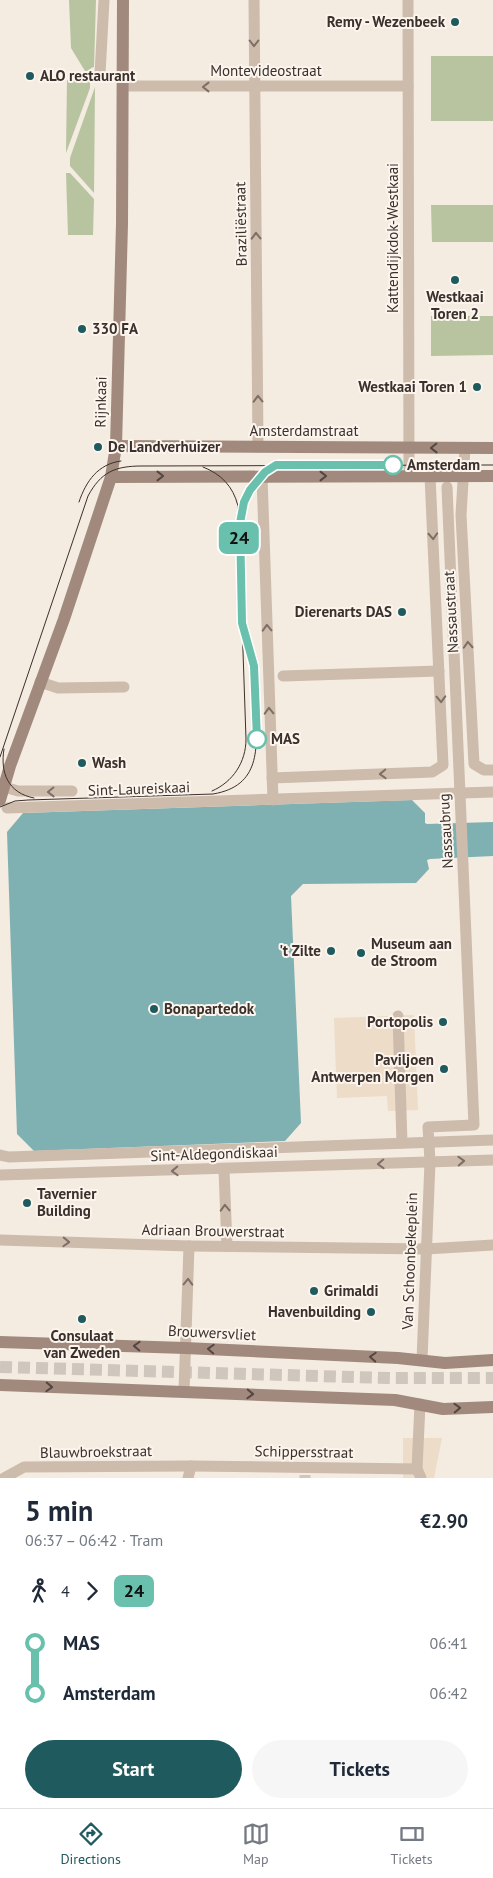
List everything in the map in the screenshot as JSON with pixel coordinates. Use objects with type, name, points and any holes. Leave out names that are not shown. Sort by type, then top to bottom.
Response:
[{"type":"street","points":[[100,74],[104,0]]},
{"type":"street","name":"Rijnkaai","points":[[3,804],[4,787],[112,477],[116,446],[124,86],[123,0]]},
{"type":"street","name":"Braziliëstraat","points":[[254,0],[258,447]]},
{"type":"street","name":"Kattendijkdok-Westkaai","points":[[408,0],[409,476]]},
{"type":"street","name":"Montevideostraat","points":[[124,86],[408,86]]},
{"type":"street","name":"Amsterdamstraat","points":[[116,446],[493,448]]},
{"type":"street","name":"Nassaustraat","points":[[465,448],[462,515],[474,764],[488,770]]},
{"type":"street","points":[[262,476],[273,800]]},
{"type":"street","name":"Nassaustraat","points":[[272,778],[432,772],[443,765],[430,476]]},
{"type":"street","points":[[112,477],[493,476]]},
{"type":"street","name":"Nassaustraat","points":[[447,487],[458,765]]},
{"type":"street","name":"Nassaustraat","points":[[283,676],[440,670]]},
{"type":"street","points":[[40,682],[58,688],[124,687]]},
{"type":"street","name":"Nassaubrug","points":[[429,1142],[428,1127],[474,1125],[458,765]]},
{"type":"street","name":"Sint-Laureiskaai","points":[[4,787],[30,792],[72,791]]},
{"type":"street","name":"Sint-Laureiskaai","points":[[3,804],[273,800],[493,792]]},
{"type":"street","points":[[398,1016],[402,1143]]},
{"type":"street","name":"Sint-Aldegondiskaai","points":[[0,1155],[17,1157],[493,1140]]},
{"type":"street","name":"Van Schoonbekeplein","points":[[422,1360],[430,1162],[429,1142]]},
{"type":"street","name":"Sint-Aldegondiskaai","points":[[0,1175],[224,1170],[493,1160]]},
{"type":"street","points":[[224,1170],[227,1246]]},
{"type":"street","name":"Adriaan Brouwerstraat","points":[[0,1240],[189,1246],[426,1249],[493,1245]]},
{"type":"street","points":[[184,1391],[189,1246]]},
{"type":"street","name":"Brouwersvliet","points":[[0,1342],[185,1348],[422,1360],[445,1363],[493,1360]]},
{"type":"street","points":[[0,1385],[394,1400],[443,1409],[493,1407]]},
{"type":"street","points":[[416,1475],[420,1404]]},
{"type":"street","points":[[188,1478],[191,1466]]},
{"type":"street","name":"Schippersstraat","points":[[191,1466],[416,1475]]},
{"type":"street","name":"Blauwbroekstraat","points":[[4,1478],[24,1467],[191,1466]]},
{"type":"green space","points":[[69,0],[96,0],[94,67],[90,71],[85,71],[71,48]]},
{"type":"green space","points":[[431,56],[493,56],[493,121],[431,121]]},
{"type":"green space","points":[[67,80],[90,80],[90,88],[66,153]]},
{"type":"green space","points":[[95,87],[94,193],[70,166],[70,158]]},
{"type":"green space","points":[[66,173],[70,173],[94,199],[93,235],[68,235]]},
{"type":"green space","points":[[431,205],[493,205],[493,242],[432,242]]},
{"type":"green space","points":[[431,316],[493,316],[493,355],[431,356]]},
{"type":"shaded area","points":[[414,1015],[418,1110],[388,1111],[387,1096],[337,1098],[334,1018]]},
{"type":"shaded area","points":[[403,1438],[442,1438],[434,1478],[403,1478]]},
{"type":"water","name":"Bonapartedok","points":[[412,800],[425,813],[425,823],[427,824],[493,822],[493,856],[427,860],[429,869],[416,883],[303,884],[291,896],[301,1123],[285,1141],[34,1151],[17,1134],[7,832],[23,813]]},
{"type":"tunnel","points":[[0,1367],[390,1378],[493,1378]]},
{"type":"tram line","points":[[79,502],[85,487],[99,470],[121,461]]},
{"type":"tram line","name":"24","points":[[257,739],[254,666],[242,623],[239,535],[244,502],[257,479],[276,465],[393,465]]},
{"type":"tram line","points":[[0,757],[88,496],[98,481],[110,472],[132,466],[493,465]]},
{"type":"tram line","points":[[241,515],[252,486],[262,475],[275,466]]},
{"type":"tram line","points":[[203,467],[221,477],[233,492],[238,506],[246,739],[244,756],[237,770],[232,777],[212,791]]},
{"type":"tram line","points":[[0,807],[15,801],[28,800],[213,794],[229,790],[240,783],[248,774],[253,763],[256,738],[255,669],[242,623]]},
{"type":"tram line","points":[[4,749],[3,766],[8,781],[18,792],[34,798]]},
{"type":"place","name":"Remy - Wezenbeek","points":[[455,22]]},
{"type":"place","name":"ALO restaurant","points":[[30,76]]},
{"type":"place","name":"Westkaai Toren 2","points":[[455,280]]},
{"type":"place","name":"330 FA","points":[[82,329]]},
{"type":"place","name":"Westkaai Toren 1","points":[[477,387]]},
{"type":"place","name":"De Landverhuizer","points":[[98,447]]},
{"type":"place","name":"Amsterdam","points":[[393,465]]},
{"type":"place","name":"Dierenarts DAS","points":[[402,612]]},
{"type":"place","name":"MAS","points":[[257,739]]},
{"type":"place","name":"Wash","points":[[82,763]]},
{"type":"place","name":"'t Zilte","points":[[331,951]]},
{"type":"place","name":"Museum aan de Stroom","points":[[361,953]]},
{"type":"place","name":"Bonapartedok","points":[[154,1009]]},
{"type":"place","name":"Portopolis","points":[[443,1022]]},
{"type":"place","name":"Paviljoen Antwerpen Morgen","points":[[444,1069]]},
{"type":"place","name":"Tavernier Building","points":[[27,1203]]},
{"type":"place","name":"Grimaldi","points":[[314,1291]]},
{"type":"place","name":"Havenbuilding","points":[[371,1312]]},
{"type":"place","name":"Consulaat van Zweden","points":[[82,1319]]}]
